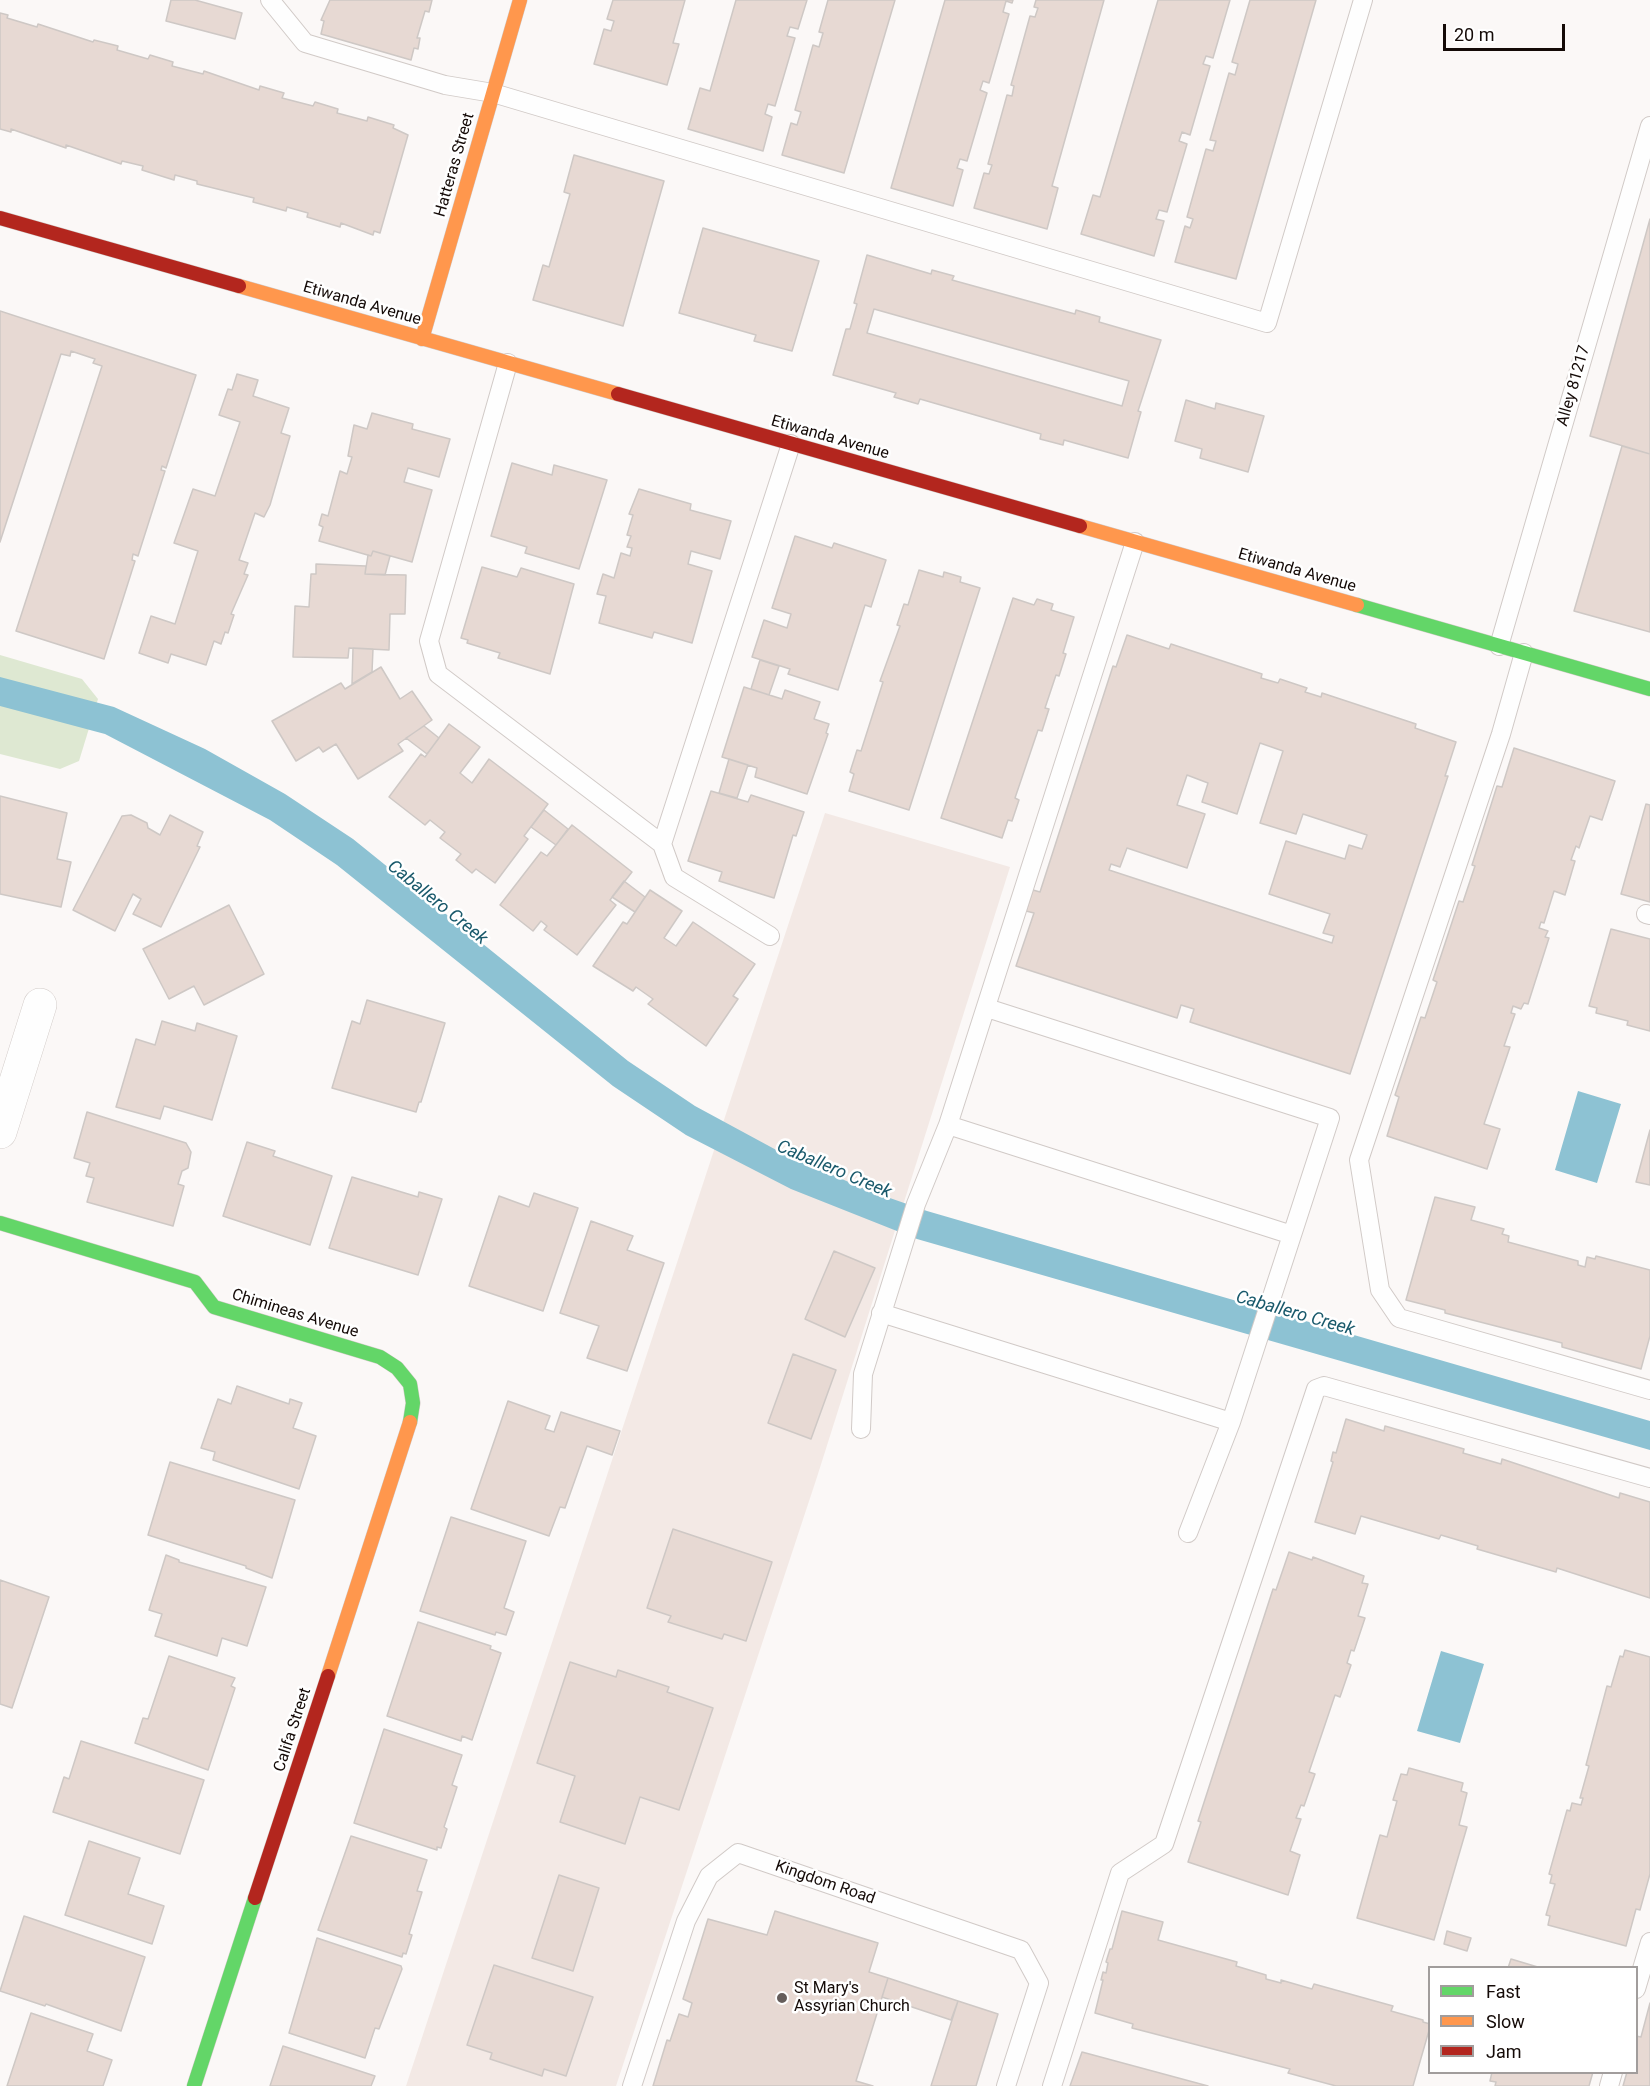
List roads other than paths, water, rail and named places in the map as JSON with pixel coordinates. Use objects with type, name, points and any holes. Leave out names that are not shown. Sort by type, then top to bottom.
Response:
[{"type":"street","name":"Hatteras Street","points":[[423,339],[520,0]]},
{"type":"street","name":"Etiwanda Avenue","points":[[0,218],[1650,689]]},
{"type":"street","points":[[0,1132],[40,1005]]},
{"type":"street","name":"Chimineas Avenue","points":[[0,1223],[195,1282],[214,1307],[380,1357],[397,1368],[410,1384]]},
{"type":"street","name":"Califa Street","points":[[194,2086],[411,1420],[413,1403],[410,1384]]},
{"type":"lane","points":[[270,0],[305,43],[445,86],[493,93],[1267,323],[1363,0]]},
{"type":"lane","name":"Alley 81217","points":[[1499,646],[1645,164],[1650,126]]},
{"type":"lane","points":[[508,363],[429,641],[438,674],[662,844],[674,877],[770,936]]},
{"type":"lane","points":[[662,844],[791,444]]},
{"type":"lane","points":[[861,1429],[863,1374],[881,1313],[916,1204],[948,1125],[987,1008],[1135,542]]},
{"type":"lane","points":[[1524,653],[1501,734],[1359,1161],[1380,1290],[1399,1318],[1650,1390]]},
{"type":"lane","points":[[987,1008],[1330,1118],[1231,1422],[1188,1533]]},
{"type":"lane","points":[[948,1125],[1292,1235]]},
{"type":"lane","points":[[881,1313],[1231,1422]]},
{"type":"lane","points":[[1052,2086],[1120,1873],[1164,1844],[1316,1389],[1324,1386],[1650,1478]]},
{"type":"lane","name":"Kingdom Road","points":[[632,2086],[686,1921],[709,1876],[738,1853],[1020,1950],[1039,1983],[1006,2086]]},
{"type":"lane","points":[[1638,1983],[1648,1953]]},
{"type":"water","points":[[0,677],[114,707],[205,749],[285,794],[353,839],[628,1061],[695,1106],[780,1152],[867,1190],[927,1211],[1650,1421],[1650,1450],[917,1239],[791,1189],[686,1135],[613,1086],[337,865],[270,820],[105,734],[0,706]]},
{"type":"water","points":[[1578,1091],[1621,1104],[1597,1183],[1555,1170]]},
{"type":"water","points":[[1441,1651],[1484,1664],[1460,1743],[1417,1731]]},
{"type":"place","name":"St Mary's Assyrian Church","points":[[782,1998]]},
{"type":"water label","name":"Caballero Creek","points":[[437,903]]},
{"type":"water label","name":"Caballero Creek","points":[[834,1170]]},
{"type":"water label","name":"Caballero Creek","points":[[1295,1314]]}]
